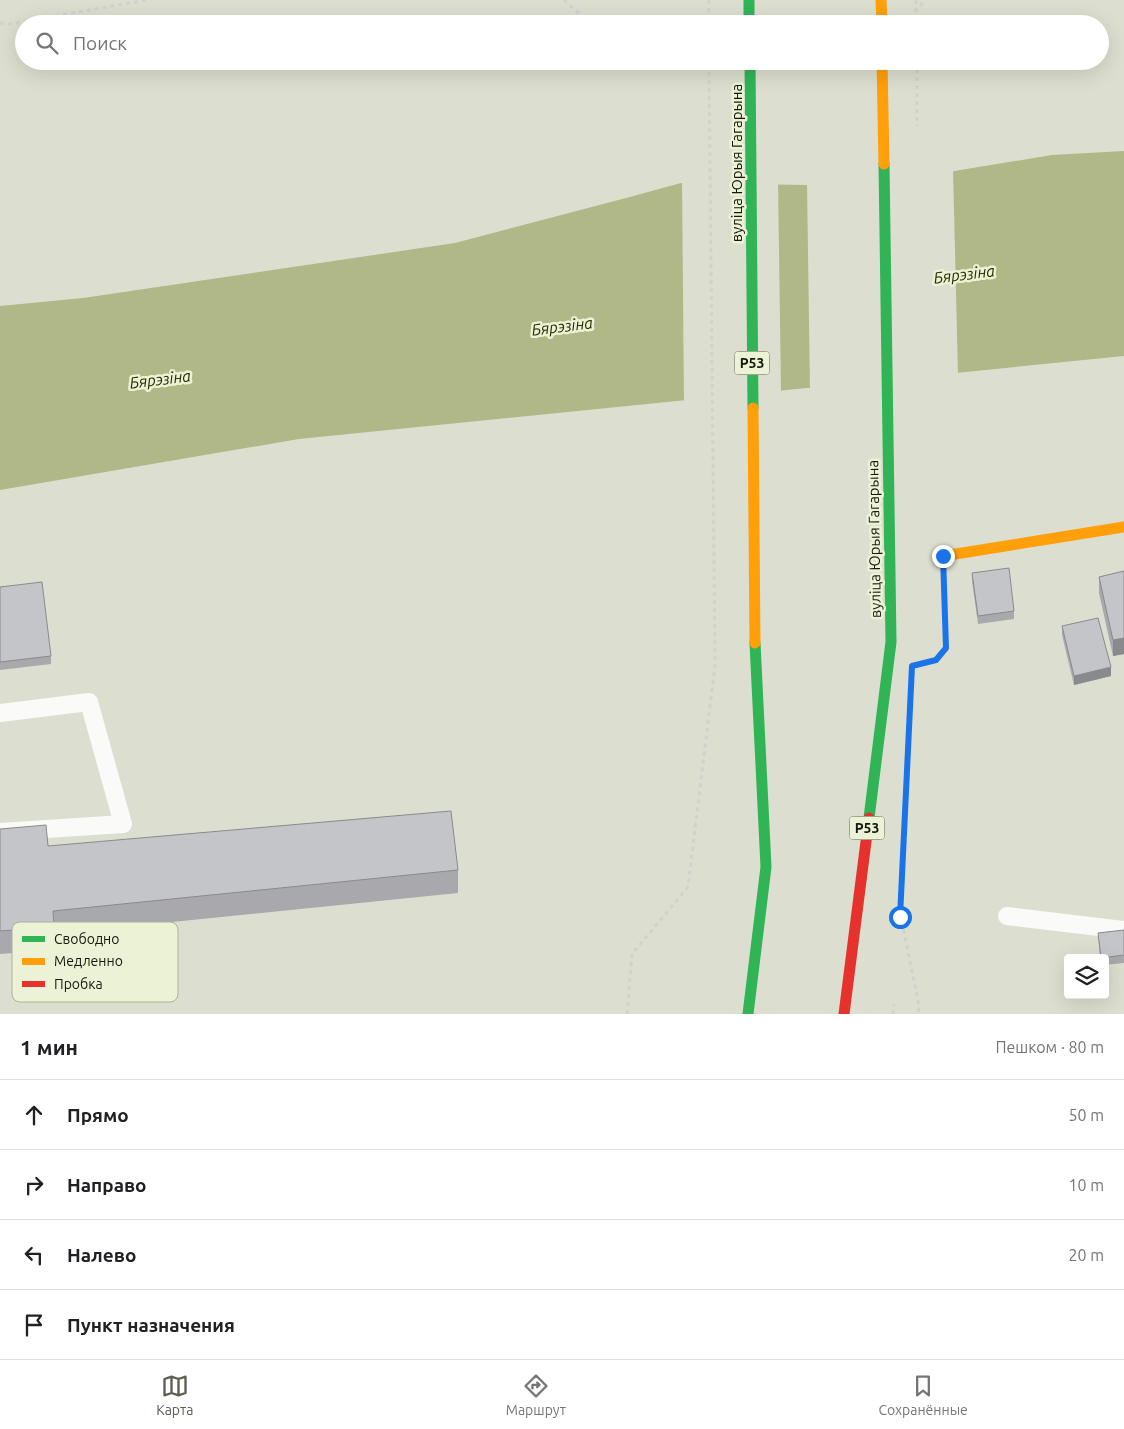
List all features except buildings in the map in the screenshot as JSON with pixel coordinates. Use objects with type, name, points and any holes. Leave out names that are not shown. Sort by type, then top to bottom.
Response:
[{"type":"main road","points":[[749,0],[750,15]]},
{"type":"main road","points":[[881,0],[882,15]]},
{"type":"main road","name":"вуліца Юрыя Гагарына","points":[[748,1014],[766,867],[755,664],[750,70]]},
{"type":"main road","name":"вуліца Юрыя Гагарына","points":[[844,1014],[891,642],[882,70]]},
{"type":"main road","points":[[943,556],[1124,527]]},
{"type":"lane","points":[[0,713],[89,702],[123,824],[0,832]]},
{"type":"lane","points":[[1007,916],[1124,930]]},
{"type":"path","points":[[61,15],[146,0]]},
{"type":"path","points":[[564,0],[580,15]]},
{"type":"path","points":[[709,0],[709,15]]},
{"type":"path","points":[[916,0],[916,15]]},
{"type":"path","points":[[0,23],[15,23]]},
{"type":"path","points":[[627,1014],[632,954],[688,887],[715,665],[709,70]]},
{"type":"path","points":[[912,666],[936,660],[946,648],[943,556]]},
{"type":"path","points":[[906,792],[900,917],[919,1006],[918,1014]]},
{"type":"path","points":[[893,1014],[894,1004]]},
{"type":"water","name":"Бярэзіна","points":[[1124,151],[1124,356],[299,439],[0,490],[0,306],[83,298],[455,243],[681,183],[864,186],[1052,155]]},
{"type":"pier","points":[[953,169],[958,375],[810,390],[807,182],[864,183]]},
{"type":"pier","points":[[682,180],[778,182],[781,393],[684,403]]},
{"type":"traffic: fast","points":[[749,0],[749,15]]},
{"type":"traffic: fast","points":[[750,70],[753,408]]},
{"type":"traffic: fast","points":[[869,818],[891,642],[884,164]]},
{"type":"traffic: fast","points":[[748,1014],[766,867],[755,643]]},
{"type":"traffic: slow","points":[[881,0],[882,15]]},
{"type":"traffic: slow","points":[[882,70],[884,164]]},
{"type":"traffic: slow","points":[[753,408],[755,643]]},
{"type":"traffic: slow","points":[[943,556],[1124,527]]},
{"type":"traffic: jam","points":[[844,1014],[869,818]]},
{"type":"route","points":[[900,917],[912,666],[936,660],[946,648],[943,556]]}]
